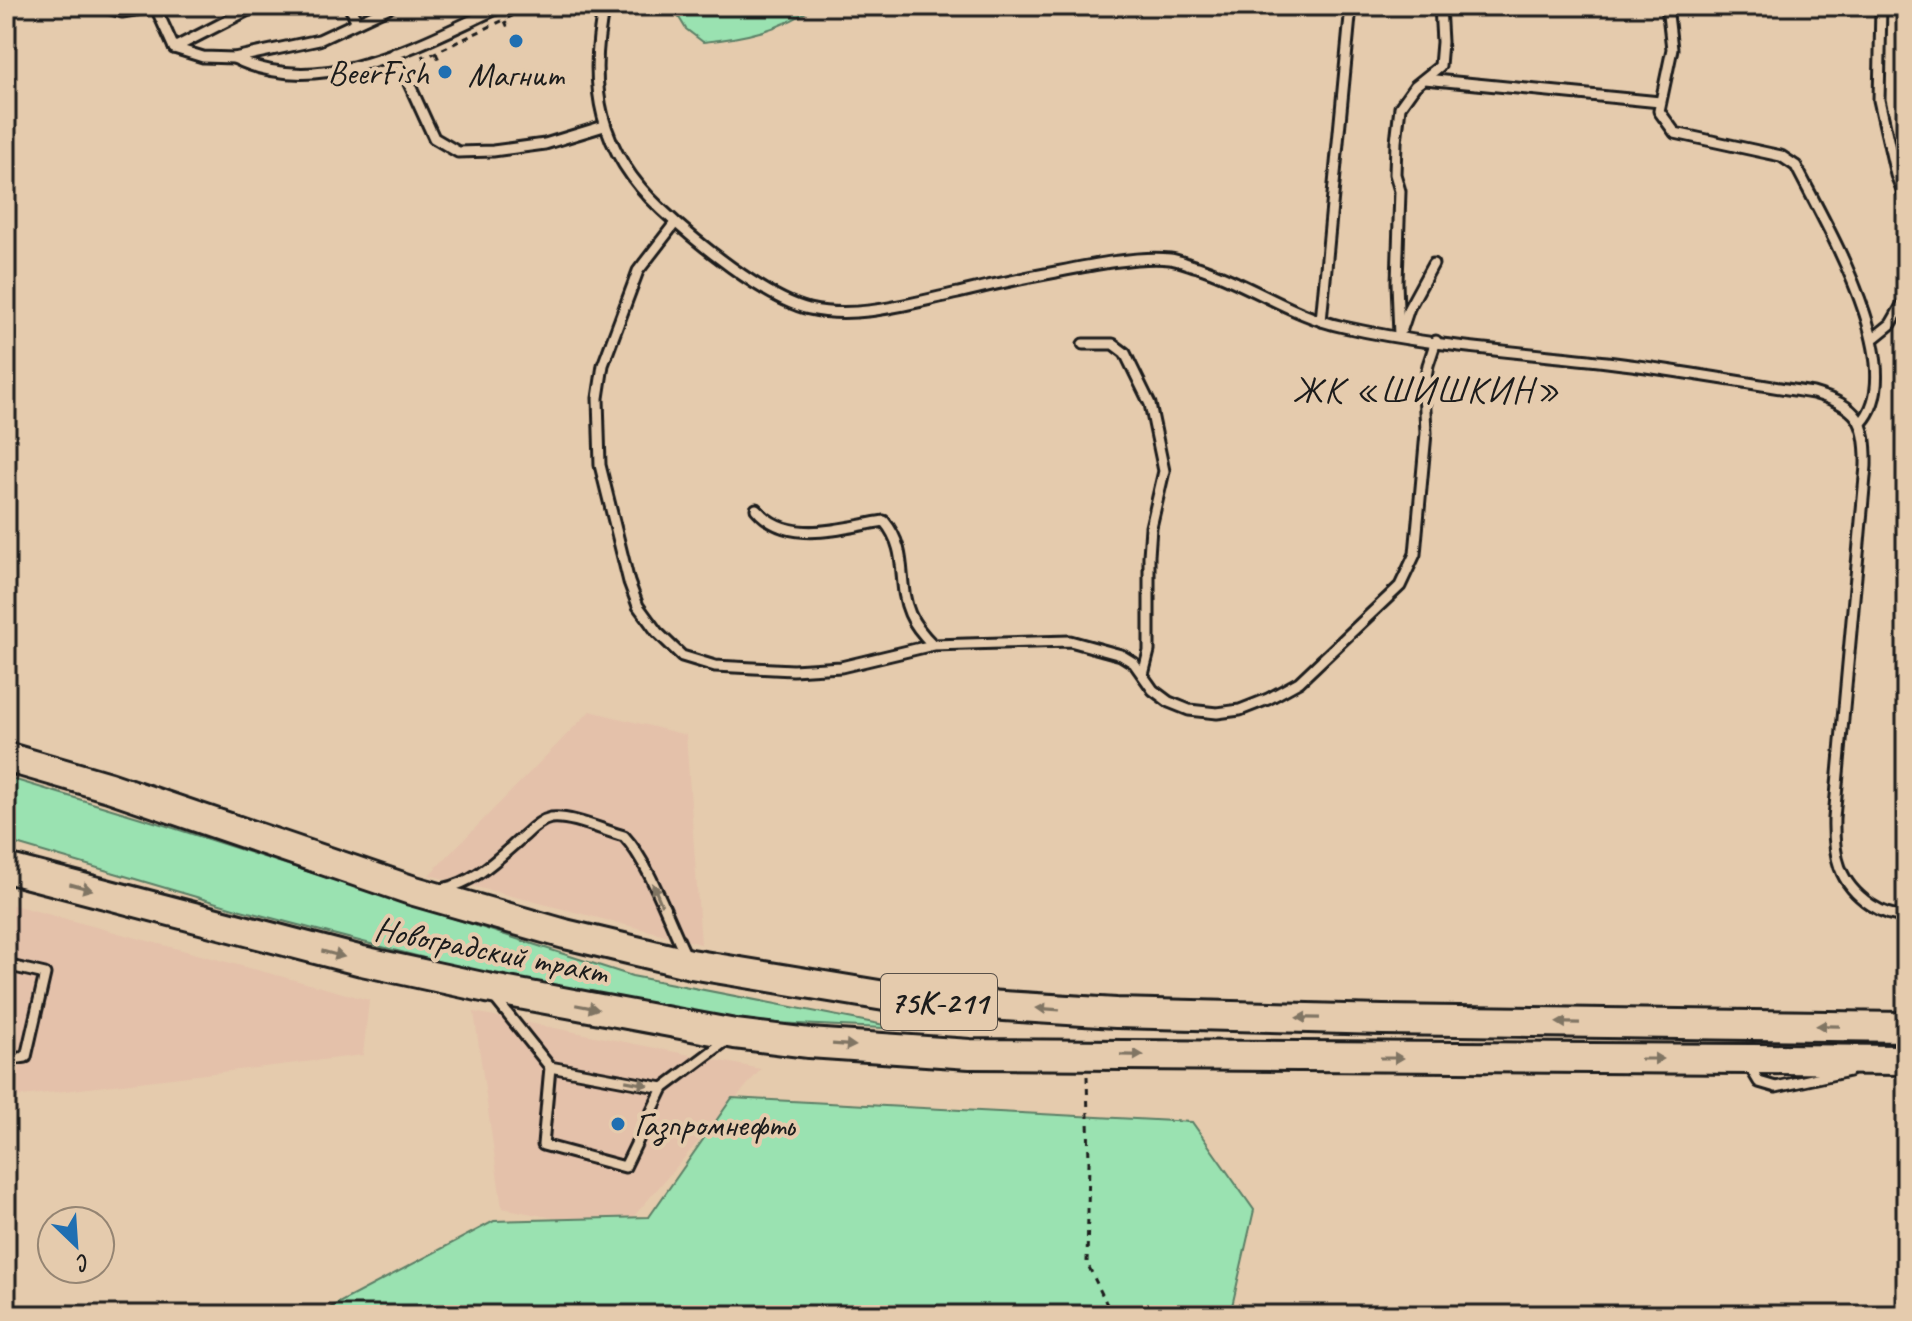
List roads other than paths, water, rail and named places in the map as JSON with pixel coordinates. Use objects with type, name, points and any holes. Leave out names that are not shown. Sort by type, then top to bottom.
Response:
[{"type":"main road","name":"75К-211","points":[[6,757],[109,787],[411,890],[565,934],[691,964],[909,1000],[1116,1013],[1906,1027]]},
{"type":"main road","name":"Новоградский тракт","points":[[6,868],[362,961],[487,988],[735,1034],[809,1043],[970,1054],[1753,1060]]},
{"type":"main road","points":[[1753,1060],[1753,1051],[1761,1034],[1779,1025]]},
{"type":"main road","name":"75К-211","points":[[1753,1060],[1905,1060]]},
{"type":"lane","points":[[100,6],[122,12],[158,7],[174,48]]},
{"type":"lane","points":[[174,48],[256,6]]},
{"type":"lane","points":[[349,6],[357,22]]},
{"type":"lane","points":[[174,48],[203,57],[234,58],[319,40],[392,6]]},
{"type":"lane","points":[[234,58],[253,68],[285,74],[338,70],[395,53],[503,6]]},
{"type":"lane","points":[[604,6],[599,30],[598,97],[604,126],[617,158],[631,178],[675,223],[757,284],[809,309],[841,312],[884,309],[1074,268],[1170,259],[1206,270],[1321,321],[1343,327],[1813,393],[1851,409],[1867,439],[1866,466],[1833,848],[1850,888],[1881,911],[1906,916]]},
{"type":"lane","points":[[1321,321],[1351,6]]},
{"type":"lane","points":[[1399,336],[1400,191],[1395,174],[1400,107],[1415,86],[1440,66],[1440,6]]},
{"type":"lane","points":[[1667,6],[1672,49],[1659,111],[1675,133],[1781,156],[1796,166],[1860,296],[1875,337],[1879,360],[1874,404],[1861,423]]},
{"type":"lane","points":[[1881,6],[1879,100],[1896,175],[1906,199]]},
{"type":"lane","points":[[395,53],[434,138],[458,152],[545,144],[604,126]]},
{"type":"lane","points":[[1425,79],[1660,102]]},
{"type":"lane","points":[[675,223],[638,271],[603,365],[598,398],[600,465],[629,582],[638,606],[657,632],[682,656],[715,666],[793,670],[841,667],[933,645],[1070,641],[1121,655],[1134,663],[1153,690],[1169,702],[1189,710],[1217,713],[1240,710],[1268,699],[1299,682],[1400,586],[1415,554],[1426,433],[1424,389],[1436,341]]},
{"type":"lane","points":[[1399,336],[1409,308],[1433,264]]},
{"type":"lane","points":[[1875,337],[1891,324],[1906,298]]},
{"type":"lane","points":[[1083,344],[1113,344],[1125,353],[1150,404],[1164,471],[1151,527],[1149,651],[1143,675]]},
{"type":"lane","points":[[756,509],[765,519],[817,533],[884,521],[898,543],[908,612],[920,632],[933,645]]},
{"type":"lane","points":[[411,890],[435,890],[464,883],[478,875],[537,824],[550,818],[564,818],[624,836],[631,844],[691,964]]},
{"type":"lane","points":[[6,965],[45,974],[26,1057],[6,1060]]},
{"type":"lane","points":[[487,988],[550,1067],[663,1088]]},
{"type":"lane","points":[[550,1067],[543,1145],[625,1167],[663,1088],[735,1034]]},
{"type":"place","name":"Магнит","points":[[516,41]]},
{"type":"place","name":"BeerFish","points":[[445,72]]},
{"type":"place","name":"Газпромнефть","points":[[618,1124]]},
{"type":"district","name":"ЖК «ШИШКИН»","points":[[1427,390]]}]
